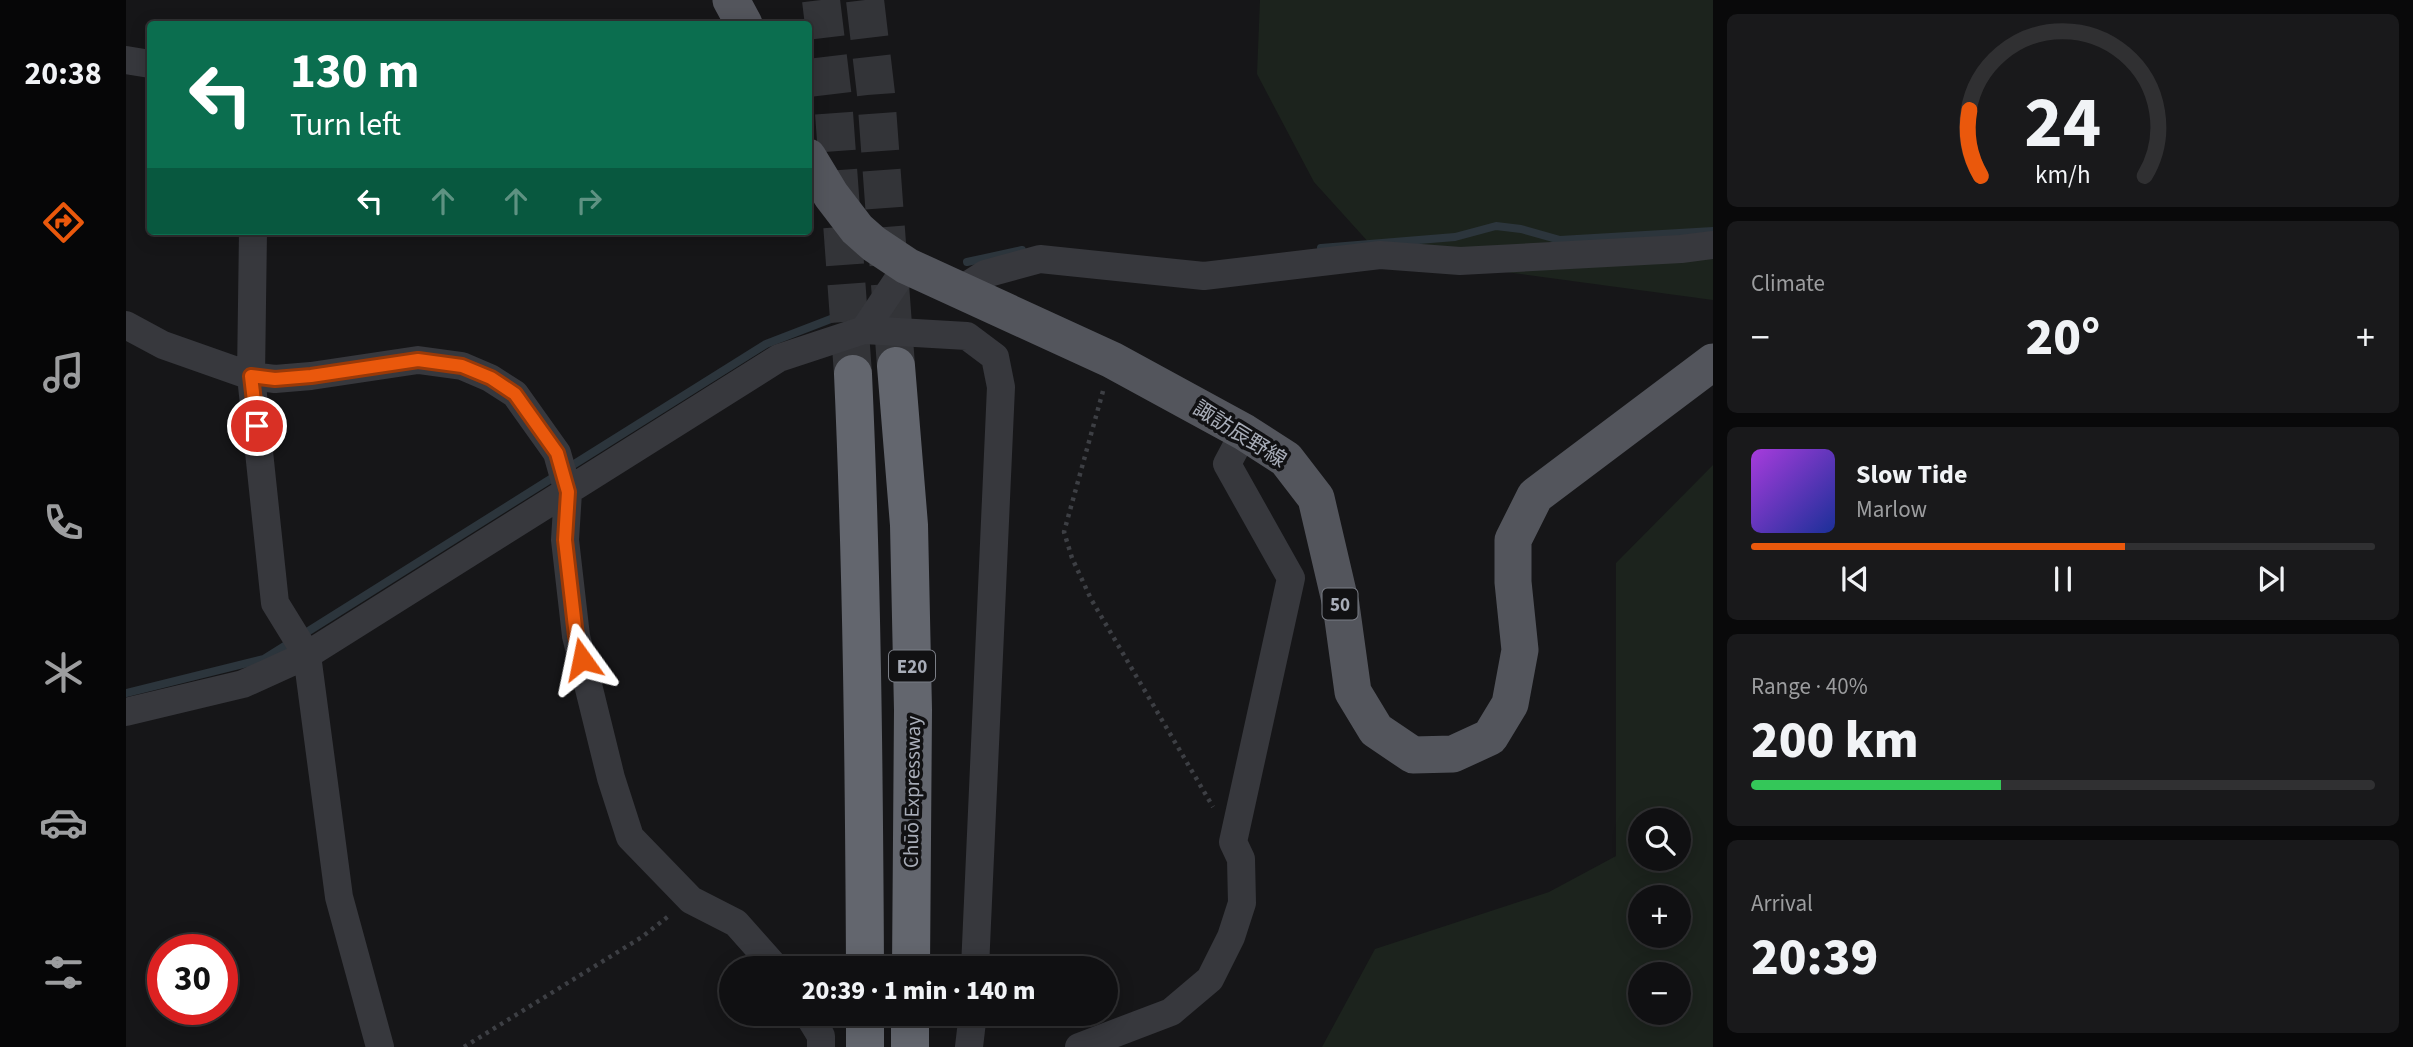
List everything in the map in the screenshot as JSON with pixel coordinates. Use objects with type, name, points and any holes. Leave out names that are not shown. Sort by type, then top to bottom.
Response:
[{"type":"highway","name":"Chūō Expressway","points":[[896,366],[909,538],[913,710],[911,956]]},
{"type":"highway","name":"E20","points":[[853,374],[864,688],[865,956]]},
{"type":"highway","points":[[865,1026],[865,1047]]},
{"type":"highway","points":[[910,1026],[910,1047]]},
{"type":"main road","points":[[731,0],[742,21]]},
{"type":"main road","name":"諏訪辰野線","points":[[812,164],[831,195],[857,229],[907,266],[1112,360],[1244,432],[1286,459],[1316,498],[1340,605],[1353,692],[1376,730],[1413,755],[1453,754],[1490,737],[1510,704],[1520,650],[1513,582],[1513,540],[1535,496],[1713,362]]},
{"type":"street","points":[[126,60],[147,64]]},
{"type":"street","points":[[253,235],[251,376],[275,603],[307,655],[339,897],[380,1047]]},
{"type":"street","points":[[960,290],[985,274],[1040,259],[1204,276],[1381,255],[1460,261],[1713,245]]},
{"type":"street","points":[[864,330],[907,266]]},
{"type":"street","points":[[126,325],[163,345],[251,376],[275,379],[311,376],[418,360],[462,366],[491,378],[515,394],[557,453],[568,492],[565,540],[576,636],[611,778],[629,837],[691,900],[736,923],[765,956]]},
{"type":"street","points":[[126,712],[243,684],[307,655],[779,358],[864,330],[967,337],[995,357],[1002,387],[976,956]]},
{"type":"street","points":[[1079,1047],[1171,1012],[1210,979],[1231,937],[1242,903],[1241,859],[1233,842],[1291,578],[1227,464],[1244,432]]},
{"type":"street","points":[[815,1026],[821,1035],[821,1047]]},
{"type":"street","points":[[970,1047],[972,1026]]},
{"type":"path","points":[[1112,360],[1064,532],[1072,558],[1091,600],[1233,842]]},
{"type":"path","points":[[464,1047],[642,937],[691,900]]},
{"type":"shaded area","points":[[1260,0],[1713,0],[1713,300],[1380,255],[1314,182],[1257,74]]},
{"type":"shaded area","points":[[1713,465],[1713,1047],[1322,1047],[1375,949],[1549,892],[1616,856],[1616,563]]},
{"type":"waterway","points":[[1321,248],[1455,237],[1496,226],[1521,229],[1560,240],[1713,231]]},
{"type":"waterway","points":[[967,262],[1022,250]]},
{"type":"waterway","points":[[568,468],[766,344],[849,312]]},
{"type":"waterway","points":[[126,693],[264,659],[557,475]]},
{"type":"tunnel","points":[[821,0],[833,99],[853,374]]},
{"type":"tunnel","points":[[865,0],[876,94],[896,366]]},
{"type":"route","points":[[257,426],[251,376],[275,379],[311,376],[418,360],[462,366],[491,378],[515,394],[557,453],[568,492],[565,540],[576,636],[582,659]]}]
